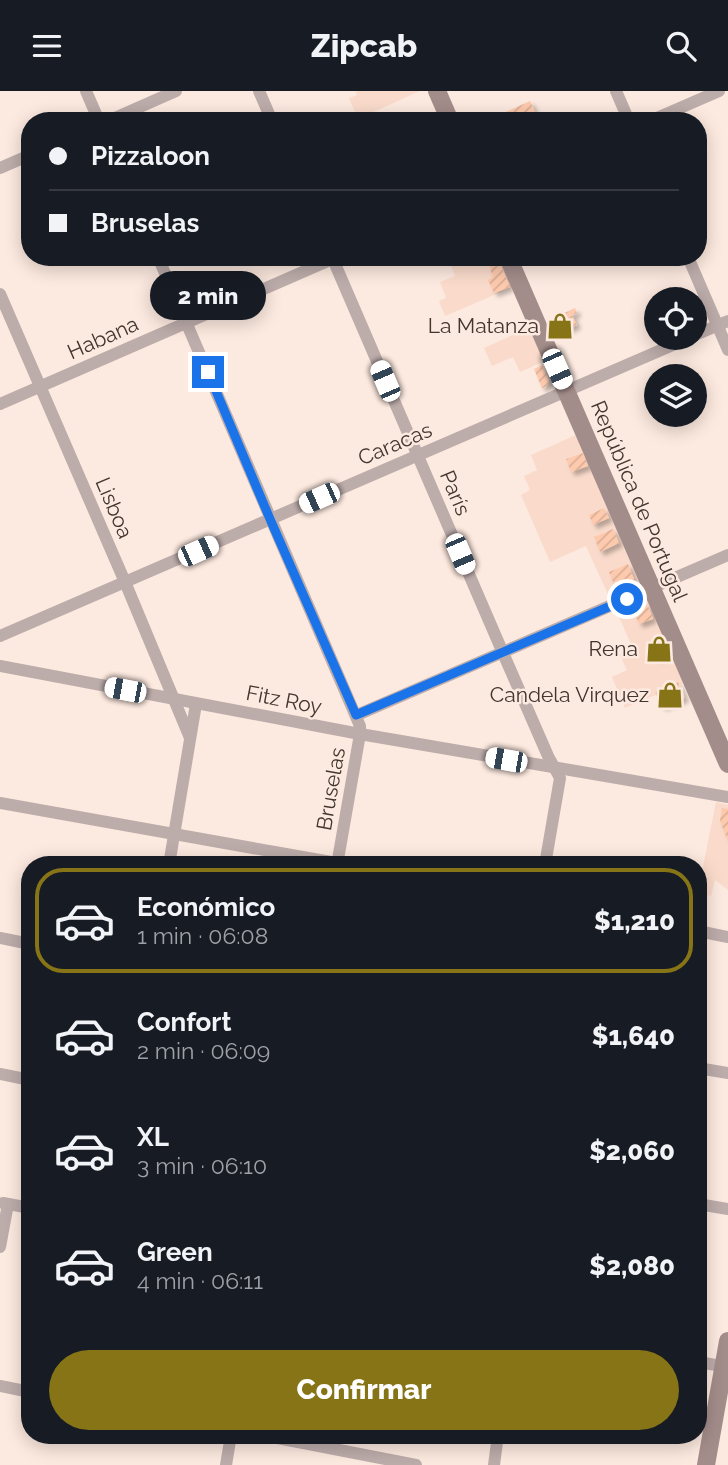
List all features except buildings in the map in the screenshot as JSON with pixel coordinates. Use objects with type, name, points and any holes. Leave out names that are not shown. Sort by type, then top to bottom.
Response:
[{"type":"main road","points":[[437,91],[446,112]]},
{"type":"main road","name":"República de Portugal","points":[[512,266],[728,764]]},
{"type":"main road","points":[[706,1465],[726,1367],[728,1341]]},
{"type":"street","points":[[86,91],[95,112]]},
{"type":"street","points":[[128,112],[176,91]]},
{"type":"street","points":[[259,91],[268,112]]},
{"type":"street","points":[[616,91],[625,112]]},
{"type":"street","points":[[671,112],[719,91]]},
{"type":"street","points":[[0,168],[21,159]]},
{"type":"street","name":"Bruselas","points":[[162,266],[360,726],[341,856]]},
{"type":"street","name":"Habana","points":[[0,404],[316,266]]},
{"type":"street","name":"París","points":[[337,266],[503,653],[560,778],[547,856]]},
{"type":"street","points":[[693,266],[723,323],[728,350]]},
{"type":"street","name":"Lisboa","points":[[0,294],[190,738]]},
{"type":"street","name":"Caracas","points":[[0,636],[661,350]]},
{"type":"street","points":[[356,715],[728,555]]},
{"type":"street","name":"Fitz Roy","points":[[0,666],[360,734],[728,797]]},
{"type":"street","points":[[171,856],[197,703]]},
{"type":"street","points":[[0,803],[294,856]]},
{"type":"street","points":[[707,932],[728,936]]},
{"type":"street","points":[[0,938],[21,942]]},
{"type":"street","points":[[707,1070],[728,1073]]},
{"type":"street","points":[[0,1074],[21,1078]]},
{"type":"street","points":[[0,1247],[4,1204]]},
{"type":"street","points":[[707,1205],[728,1209]]},
{"type":"street","points":[[707,1364],[726,1367]]},
{"type":"street","points":[[0,1386],[21,1390]]},
{"type":"street","points":[[226,1465],[230,1444]]},
{"type":"street","points":[[308,1444],[416,1465]]},
{"type":"street","points":[[494,1465],[497,1444]]},
{"type":"shaded area","points":[[356,91],[420,91],[374,112],[355,112],[349,98],[357,95]]},
{"type":"shaded area","points":[[451,266],[504,266],[513,287],[445,316],[439,301],[446,298],[440,282],[455,276]]},
{"type":"shaded area","points":[[530,327],[545,361],[520,372],[513,357],[492,366],[484,348]]},
{"type":"shaded area","points":[[578,434],[641,579],[639,587],[611,601],[586,546],[550,562],[521,495],[530,490],[524,476],[537,470],[531,455]]},
{"type":"shaded area","points":[[643,598],[649,601],[684,683],[625,708],[612,677],[627,670],[620,655],[633,649],[616,610]]},
{"type":"shaded area","points":[[716,802],[728,805],[728,890],[715,880],[711,896],[707,895],[705,856]]},
{"type":"place","name":"La Matanza","points":[[560,326]]},
{"type":"place","name":"Rena","points":[[659,649]]},
{"type":"place","name":"Candela Virquez","points":[[670,695]]},
{"type":"route","points":[[208,372],[356,715],[627,599]]}]
